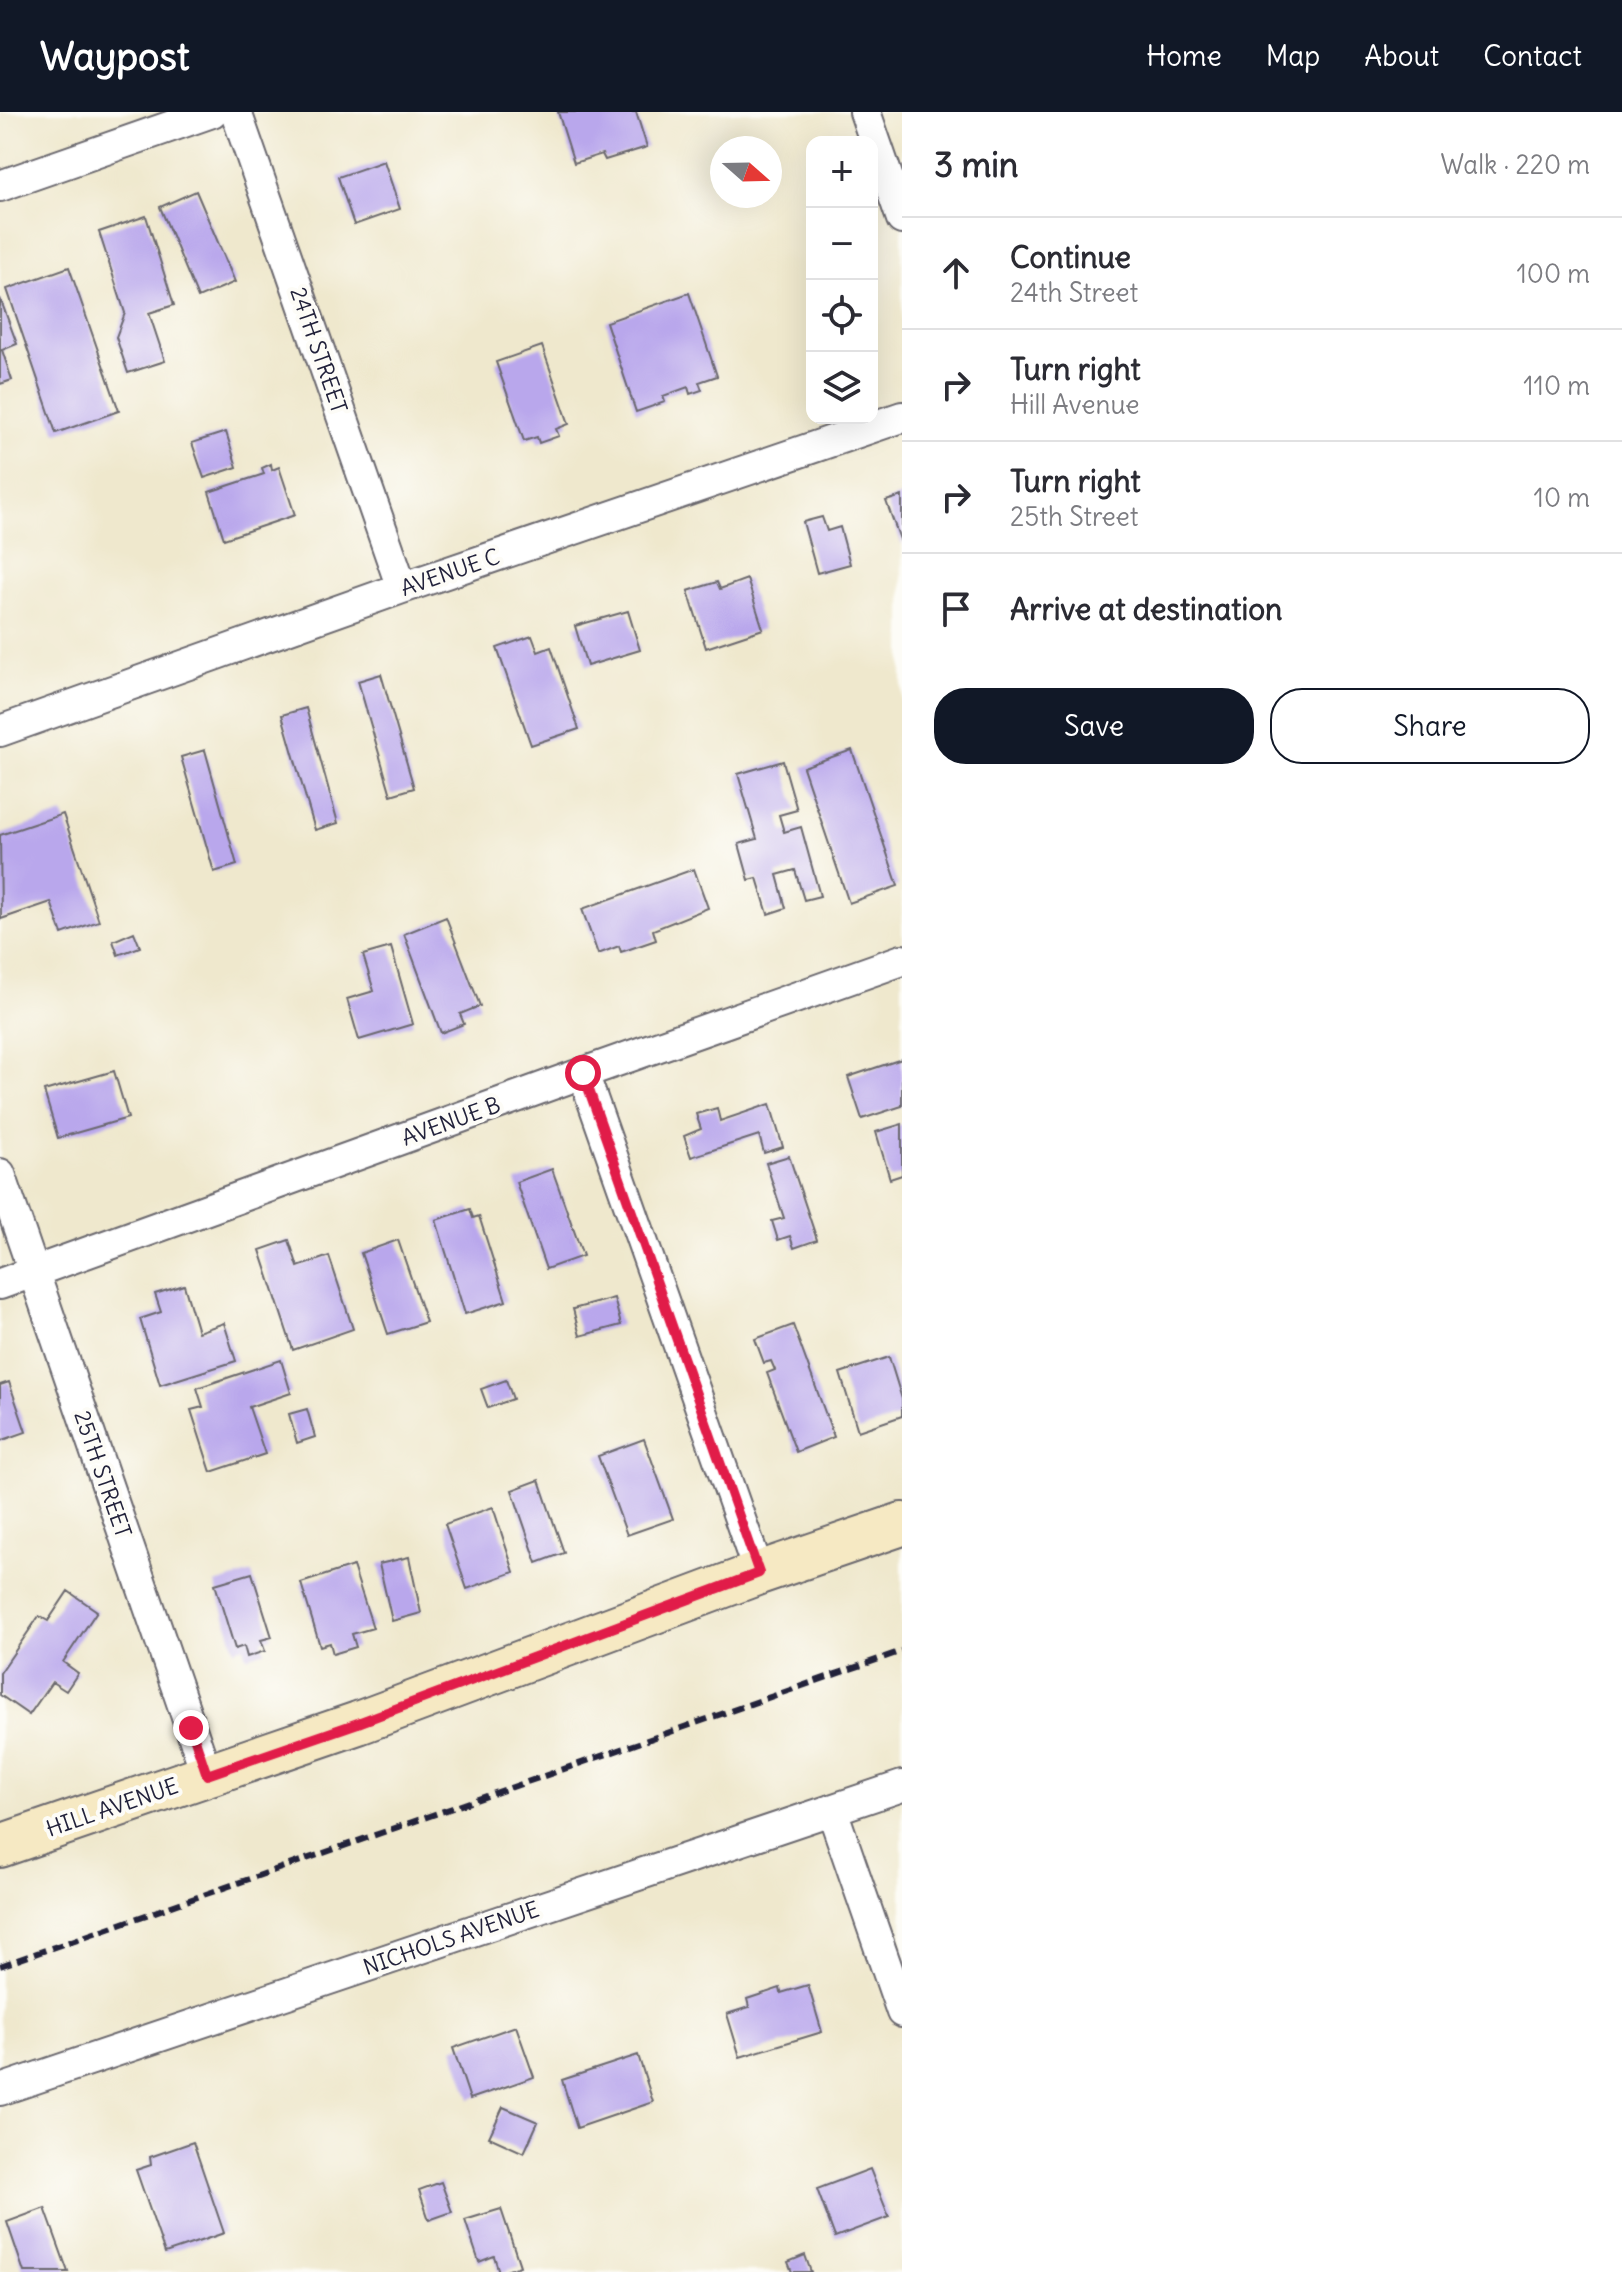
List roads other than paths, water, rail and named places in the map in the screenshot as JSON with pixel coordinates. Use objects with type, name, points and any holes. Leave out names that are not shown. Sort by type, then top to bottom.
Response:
[{"type":"street","points":[[0,186],[212,112]]},
{"type":"street","name":"24TH STREET","points":[[236,112],[402,588]]},
{"type":"street","points":[[865,112],[902,219]]},
{"type":"street","name":"AVENUE C","points":[[0,731],[402,588],[902,417]]},
{"type":"street","name":"AVENUE B","points":[[0,1284],[902,960]]},
{"type":"street","points":[[583,1073],[759,1573]]},
{"type":"street","name":"25TH STREET","points":[[0,1174],[207,1775]]},
{"type":"street","name":"HILL AVENUE","points":[[0,1846],[358,1723],[759,1573],[902,1524]]},
{"type":"street","name":"NICHOLS AVENUE","points":[[0,2090],[902,1786]]},
{"type":"street","points":[[832,1810],[902,2012]]},
{"type":"railway","points":[[0,1966],[902,1651]]}]
